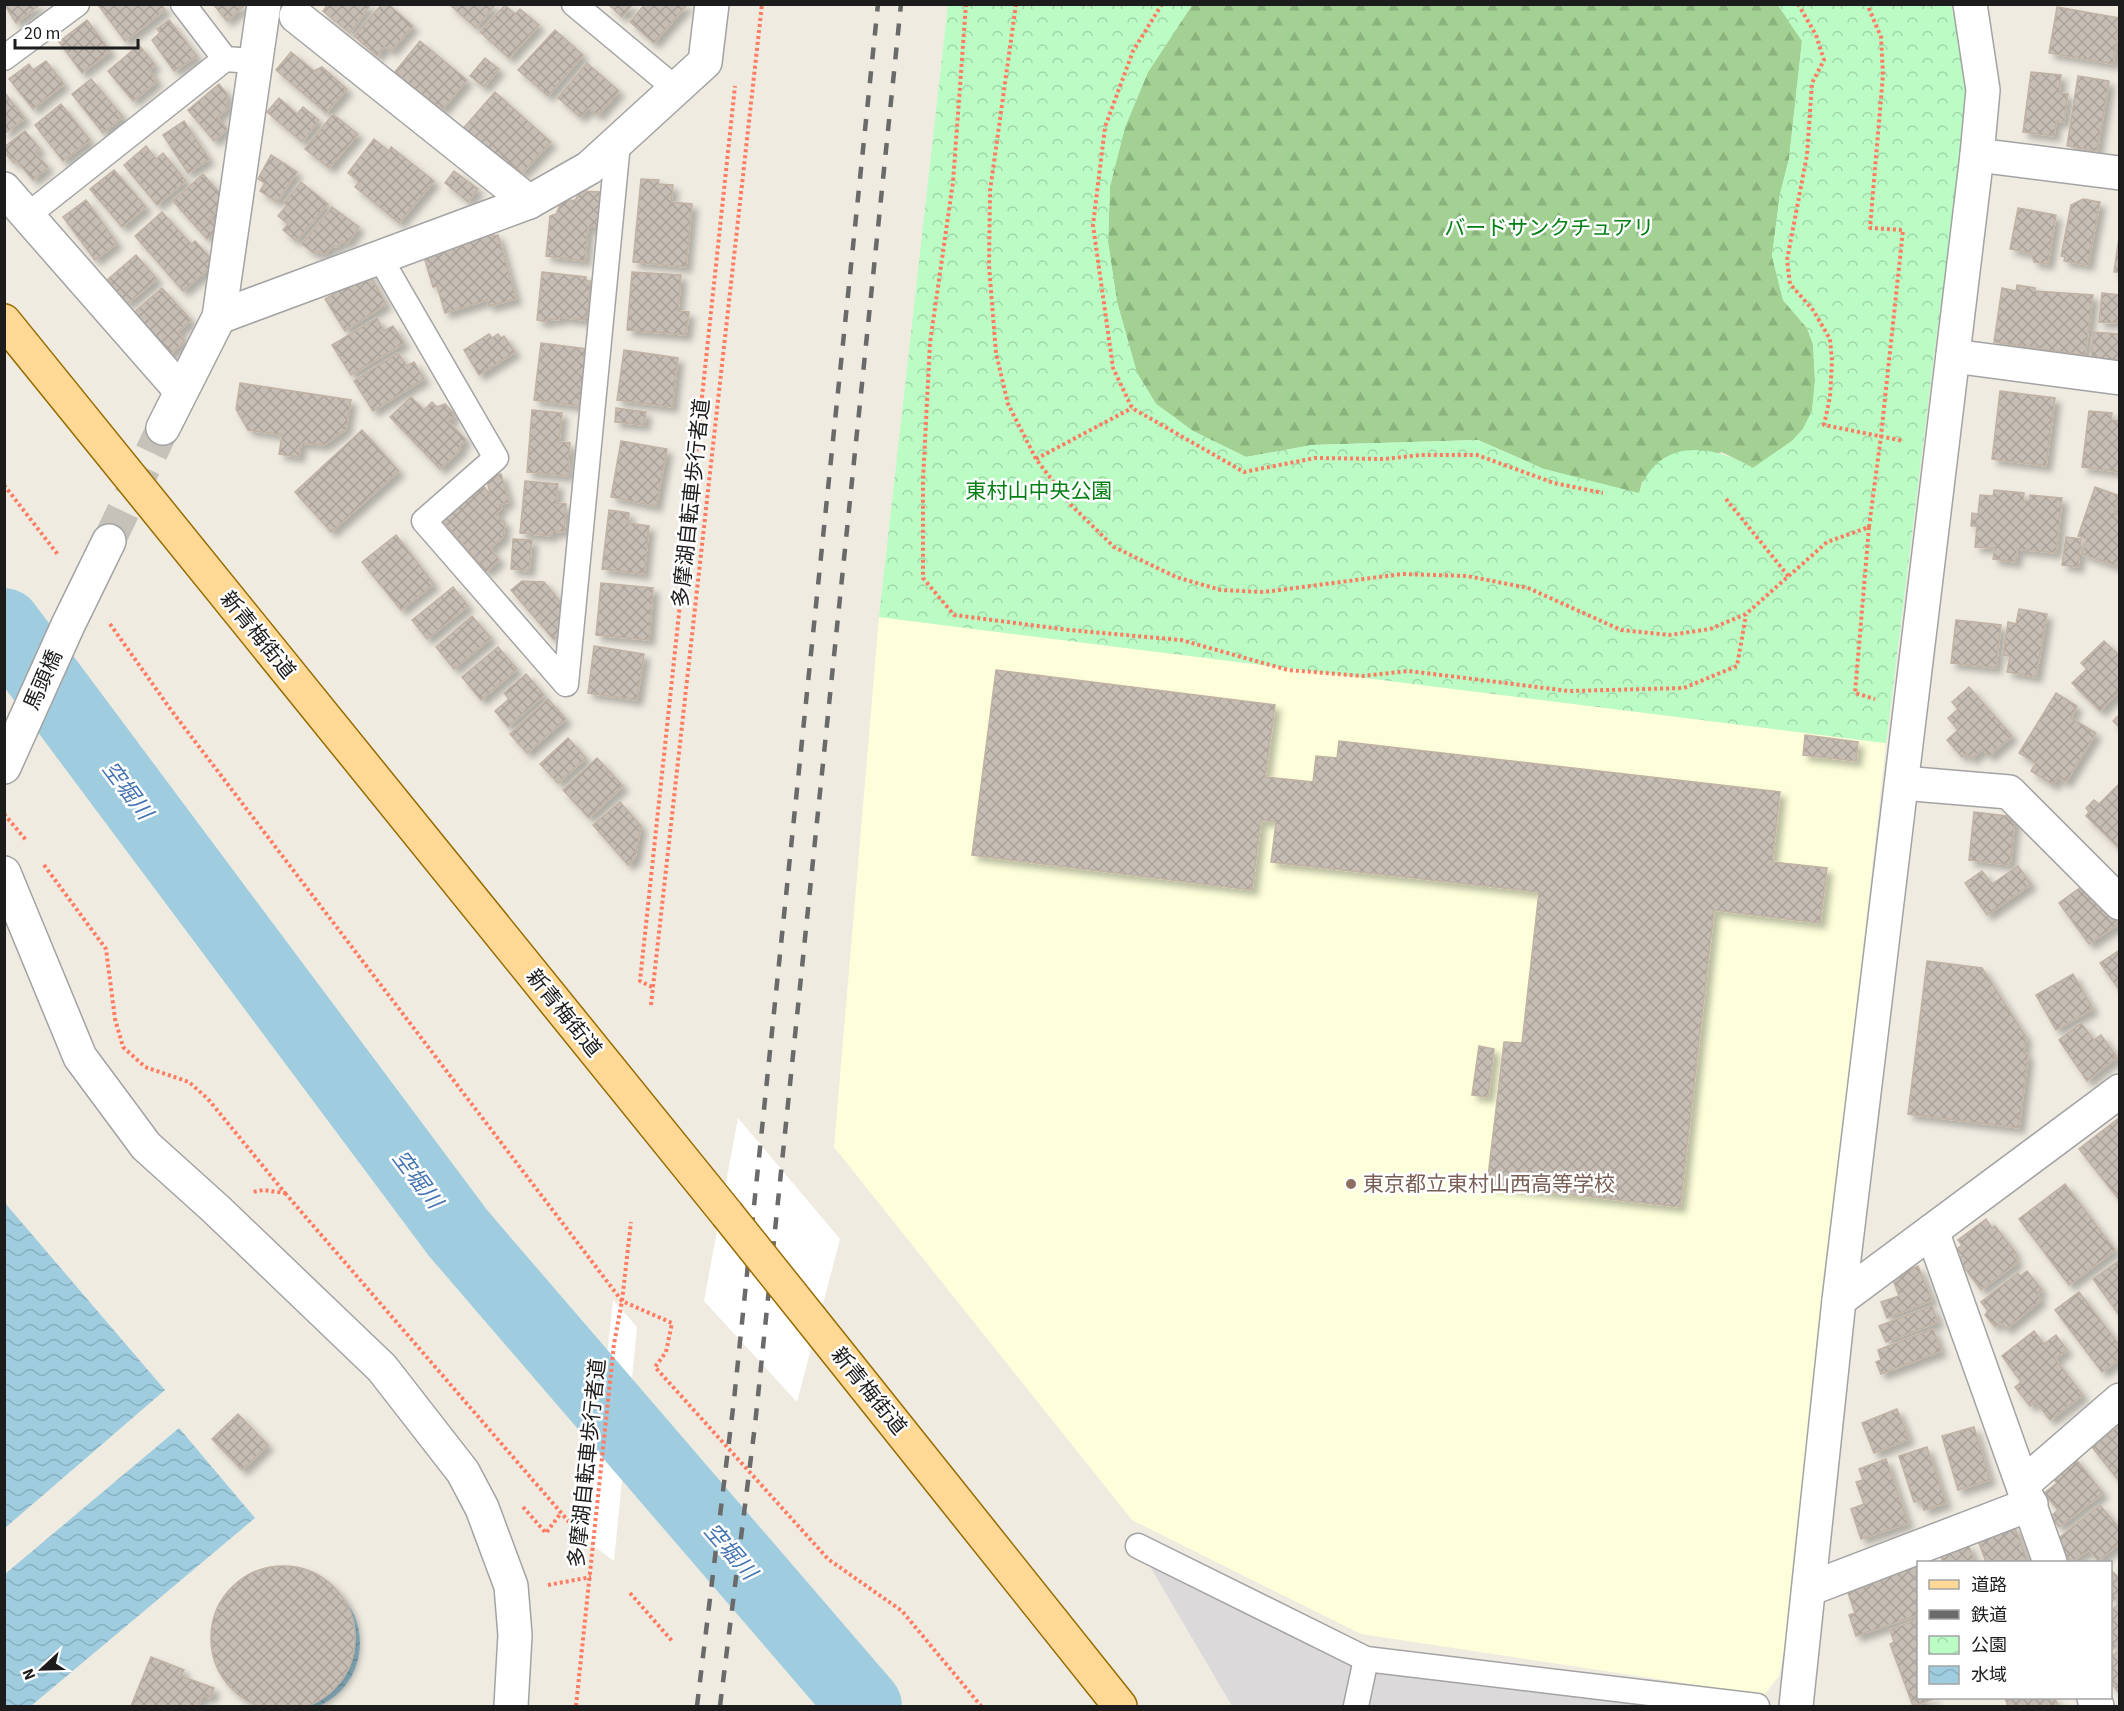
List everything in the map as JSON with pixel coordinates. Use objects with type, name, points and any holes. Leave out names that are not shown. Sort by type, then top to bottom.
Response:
[{"type":"main road","name":"新青梅街道","points":[[4,321],[811,1319],[1120,1707]]},
{"type":"street","points":[[163,428],[219,317],[247,52],[264,4]]},
{"type":"street","points":[[219,317],[530,202],[589,168],[705,62],[712,4]]},
{"type":"street","points":[[1797,1707],[1839,1300],[1977,156],[1983,90],[1970,4]]},
{"type":"street","points":[[247,52],[300,10],[530,202]]},
{"type":"street","points":[[1977,156],[2120,173]]},
{"type":"street","points":[[4,189],[181,391]]},
{"type":"street","points":[[1953,356],[2120,378]]},
{"type":"street","name":"馬頭橋","points":[[4,767],[109,541]]},
{"type":"street","points":[[1902,783],[2009,792],[2120,903]]},
{"type":"street","points":[[4,873],[80,1056],[146,1146],[217,1210],[382,1368],[463,1472],[482,1508],[511,1586],[516,1635],[511,1707]]},
{"type":"street","points":[[1839,1300],[2120,1092]]},
{"type":"street","points":[[1932,1232],[2049,1561]]},
{"type":"street","points":[[1809,1589],[2027,1494],[2120,1400]]},
{"type":"lane","points":[[4,58],[77,4]]},
{"type":"lane","points":[[28,215],[247,52],[183,4]]},
{"type":"lane","points":[[574,4],[676,89]]},
{"type":"lane","points":[[380,258],[496,458],[424,521],[566,684],[618,143]]},
{"type":"lane","points":[[1138,1546],[1366,1659],[1756,1707]]},
{"type":"lane","points":[[1356,1707],[1366,1659]]},
{"type":"path","name":"多摩湖自転車歩行者道","points":[[651,1005],[762,4]]},
{"type":"path","points":[[966,4],[953,182],[930,343],[923,480],[923,578],[954,615],[1069,630],[1181,640],[1288,670],[1362,676],[1409,671],[1569,691],[1684,688],[1737,666],[1746,614]]},
{"type":"path","points":[[1016,4],[990,191],[989,266],[996,353],[1008,404],[1036,459],[1071,506],[1114,547],[1176,577],[1221,590],[1264,592],[1402,574],[1467,576],[1528,588],[1621,630],[1671,635],[1710,629],[1746,614],[1827,542],[1869,527]]},
{"type":"path","points":[[1162,4],[1133,51],[1105,127],[1093,225],[1113,368],[1132,408],[1244,472],[1315,458],[1385,459],[1420,455],[1477,455],[1554,483],[1603,493]]},
{"type":"path","points":[[1798,4],[1816,35],[1824,60],[1812,83],[1807,156],[1786,260],[1790,284],[1813,310],[1830,339],[1832,370],[1824,425],[1881,436]]},
{"type":"path","points":[[1867,4],[1881,38],[1883,75],[1869,228],[1903,230],[1869,527],[1855,693],[1912,708]]},
{"type":"path","points":[[652,987],[640,981],[736,76]]},
{"type":"path","points":[[1036,459],[1132,408]]},
{"type":"path","points":[[1726,499],[1789,577]]},
{"type":"path","points":[[171,710],[622,1301],[672,1323],[666,1352],[655,1367],[828,1559],[902,1611],[981,1707]]},
{"type":"path","points":[[4,814],[27,842]]},
{"type":"path","points":[[40,860],[106,949],[115,1019],[123,1047],[145,1067],[189,1082],[208,1099],[285,1193],[576,1530]]},
{"type":"path","points":[[217,1210],[243,1194],[263,1190],[285,1193]]},
{"type":"path","name":"多摩湖自転車歩行者道","points":[[576,1707],[614,1344],[622,1301],[631,1222]]},
{"type":"path","points":[[546,1533],[561,1513]]},
{"type":"path","points":[[630,1593],[673,1642]]},
{"type":"shaded area","name":"東京都立東村山西高等学校","points":[[879,617],[1886,743],[1787,1635],[1779,1676],[1764,1695],[1361,1634],[1132,1520],[834,1147]]},
{"type":"shaded area","points":[[1138,1546],[1366,1659],[1757,1706],[1232,1706]]},
{"type":"green space","name":"東村山中央公園","points":[[948,5],[1192,5],[1148,72],[1125,127],[1110,186],[1108,242],[1117,302],[1137,373],[1156,404],[1193,431],[1246,457],[1312,445],[1478,440],[1544,469],[1639,493],[1647,475],[1658,462],[1672,454],[1703,450],[1720,454],[1753,468],[1792,441],[1803,429],[1812,411],[1815,381],[1813,344],[1807,328],[1783,300],[1772,256],[1780,194],[1789,159],[1802,41],[1778,5],[1951,5],[1972,89],[1935,348],[1886,743],[879,617]]},
{"type":"green space","name":"バードサンクチュアリ","points":[[1192,5],[1778,5],[1802,41],[1789,159],[1780,194],[1772,256],[1783,300],[1807,328],[1813,344],[1815,381],[1812,411],[1803,429],[1792,441],[1753,468],[1722,452],[1642,482],[1639,494],[1544,469],[1478,440],[1312,445],[1246,457],[1193,431],[1156,404],[1137,373],[1117,302],[1108,242],[1110,186],[1125,127],[1148,72]]},
{"type":"water","points":[[5,1203],[165,1390],[4,1528]]},
{"type":"water","points":[[179,1428],[255,1518],[31,1706],[5,1706],[5,1574]]},
{"type":"water","points":[[291,1574],[317,1580],[329,1586],[339,1595],[348,1605],[354,1617],[360,1643],[354,1669],[348,1681],[339,1691],[329,1700],[317,1706],[291,1712],[265,1706],[253,1700],[243,1691],[234,1681],[228,1669],[222,1643],[228,1617],[234,1605],[243,1595],[253,1586],[265,1580]]},
{"type":"pier","points":[[738,1118],[840,1239],[797,1402],[704,1301]]},
{"type":"pier","points":[[613,1300],[637,1327],[614,1561],[587,1541]]},
{"type":"building","points":[[4,4],[41,4],[16,23]]},
{"type":"building","points":[[101,4],[161,4],[165,10],[125,41],[99,6]]},
{"type":"building","points":[[213,4],[246,4],[227,21]]},
{"type":"building","points":[[328,4],[371,4],[350,33],[323,11]]},
{"type":"building","points":[[382,4],[388,4],[413,26],[391,51],[385,46],[377,56],[354,36]]},
{"type":"building","points":[[449,4],[496,4],[476,28]]},
{"type":"building","points":[[608,4],[633,4],[622,17]]},
{"type":"building","points":[[645,4],[687,5],[654,43],[630,22]]},
{"type":"building","points":[[505,5],[515,14],[520,9],[539,25],[509,58],[480,32]]},
{"type":"building","points":[[2057,7],[2120,18],[2113,64],[2049,53]]},
{"type":"building","points":[[87,20],[110,51],[82,73],[59,42]]},
{"type":"building","points":[[169,20],[197,56],[174,71],[152,40],[160,33],[157,29]]},
{"type":"building","points":[[555,30],[583,55],[548,96],[518,70]]},
{"type":"building","points":[[420,41],[467,80],[442,110],[395,72]]},
{"type":"building","points":[[139,45],[155,65],[149,70],[157,81],[133,101],[108,71]]},
{"type":"building","points":[[291,52],[314,71],[322,67],[347,89],[326,113],[276,70]]},
{"type":"building","points":[[485,58],[499,69],[484,87],[470,76]]},
{"type":"building","points":[[46,61],[64,84],[33,109],[9,79],[29,64],[33,70]]},
{"type":"building","points":[[587,63],[619,91],[598,115],[589,108],[580,117],[558,98]]},
{"type":"building","points":[[2031,72],[2061,75],[2059,93],[2068,94],[2064,122],[2056,121],[2054,136],[2023,132]]},
{"type":"building","points":[[2078,76],[2109,81],[2097,151],[2067,146]]},
{"type":"building","points":[[91,79],[123,117],[103,133],[72,94]]},
{"type":"building","points":[[219,84],[227,94],[227,109],[217,117],[227,129],[214,141],[188,110]]},
{"type":"building","points":[[4,92],[25,118],[4,134]]},
{"type":"building","points":[[495,92],[551,142],[521,174],[513,166],[507,172],[461,131]]},
{"type":"building","points":[[279,98],[297,114],[303,107],[319,120],[302,142],[267,112]]},
{"type":"building","points":[[61,104],[90,140],[63,161],[35,125]]},
{"type":"building","points":[[333,114],[358,134],[329,168],[305,149]]},
{"type":"building","points":[[184,121],[209,159],[188,173],[163,135]]},
{"type":"building","points":[[25,131],[40,149],[35,153],[48,167],[33,180],[16,160],[14,163],[4,152],[4,147]]},
{"type":"building","points":[[374,139],[389,151],[391,147],[434,181],[399,223],[355,187],[359,182],[348,173]]},
{"type":"building","points":[[146,146],[156,159],[163,153],[186,181],[157,205],[124,165]]},
{"type":"building","points":[[271,155],[297,172],[277,202],[260,191],[265,183],[258,179]]},
{"type":"building","points":[[114,170],[146,207],[122,227],[90,189]]},
{"type":"building","points":[[454,171],[478,189],[468,202],[445,183]]},
{"type":"building","points":[[203,174],[224,198],[222,206],[210,218],[219,228],[207,239],[173,201]]},
{"type":"building","points":[[641,179],[659,180],[658,184],[673,185],[671,202],[692,204],[686,267],[633,262]]},
{"type":"building","points":[[301,182],[328,204],[296,241],[283,230],[288,224],[278,216],[287,205],[284,203]]},
{"type":"building","points":[[581,191],[600,192],[598,227],[588,227],[585,261],[546,256],[550,216],[556,214],[562,201],[575,200]]},
{"type":"building","points":[[2083,199],[2100,202],[2088,265],[2064,261],[2065,257],[2061,256],[2071,205]]},
{"type":"building","points":[[86,200],[117,243],[95,260],[63,217]]},
{"type":"building","points":[[332,207],[359,227],[347,243],[342,241],[337,247],[332,246],[325,254],[317,251],[315,254],[302,244]]},
{"type":"building","points":[[2018,208],[2056,215],[2048,264],[2034,262],[2031,253],[2010,249]]},
{"type":"building","points":[[162,212],[191,244],[195,241],[215,263],[183,291],[135,236]]},
{"type":"building","points":[[2120,230],[2120,272],[2114,272]]},
{"type":"building","points":[[493,233],[494,236],[498,235],[516,299],[489,306],[487,300],[445,313],[437,286],[433,287],[424,257],[432,250]]},
{"type":"building","points":[[136,255],[157,279],[127,304],[107,280]]},
{"type":"building","points":[[367,270],[386,304],[345,331],[325,299],[334,294],[331,289]]},
{"type":"building","points":[[542,272],[586,277],[586,281],[591,281],[587,317],[584,316],[584,320],[559,317],[559,320],[547,319],[547,322],[537,320]]},
{"type":"building","points":[[632,272],[681,275],[678,311],[689,312],[686,335],[627,330]]},
{"type":"building","points":[[2017,285],[2035,288],[2035,291],[2093,295],[2085,355],[1994,342],[2002,288],[2016,291]]},
{"type":"building","points":[[162,288],[191,320],[178,332],[185,341],[168,356],[131,315]]},
{"type":"building","points":[[2102,293],[2120,295],[2120,323],[2099,322]]},
{"type":"building","points":[[377,318],[384,331],[393,326],[404,343],[351,375],[332,345]]},
{"type":"building","points":[[2093,332],[2120,334],[2120,367],[2091,364]]},
{"type":"building","points":[[489,334],[492,338],[498,334],[501,338],[504,336],[515,352],[479,375],[464,350]]},
{"type":"building","points":[[541,343],[587,349],[579,406],[534,400]]},
{"type":"building","points":[[624,350],[678,358],[672,407],[617,400]]},
{"type":"building","points":[[398,353],[407,366],[414,362],[424,379],[373,411],[354,381]]},
{"type":"building","points":[[240,383],[351,400],[346,429],[324,445],[301,443],[299,457],[279,454],[282,435],[248,430],[236,409]]},
{"type":"building","points":[[2000,391],[2055,398],[2046,466],[1992,459]]},
{"type":"building","points":[[411,397],[424,410],[432,402],[437,407],[445,404],[455,415],[448,421],[466,440],[459,447],[461,449],[440,469],[390,417]]},
{"type":"building","points":[[616,408],[646,412],[644,425],[615,422]]},
{"type":"building","points":[[532,410],[562,413],[559,442],[570,443],[568,476],[527,472]]},
{"type":"building","points":[[2089,411],[2112,413],[2111,420],[2120,421],[2120,472],[2082,467]]},
{"type":"building","points":[[362,430],[399,471],[331,532],[295,492]]},
{"type":"building","points":[[621,441],[667,449],[656,506],[611,497]]},
{"type":"building","points":[[501,474],[509,502],[499,505],[502,508],[496,514],[505,523],[503,537],[490,548],[499,560],[486,572],[442,520],[483,485],[491,496],[486,478]]},
{"type":"building","points":[[525,481],[558,484],[556,503],[566,504],[564,532],[552,531],[552,536],[520,533]]},
{"type":"building","points":[[2095,487],[2120,496],[2114,513],[2120,515],[2120,567],[2082,554],[2087,539],[2078,536]]},
{"type":"building","points":[[1994,490],[2024,493],[2023,501],[2030,501],[2030,495],[2062,498],[2056,553],[2017,549],[2016,562],[1993,559],[1995,548],[1975,547],[1977,526],[1971,526],[1972,513],[1978,514],[1980,495],[1993,496]]},
{"type":"building","points":[[609,510],[629,513],[628,523],[649,526],[644,574],[602,569]]},
{"type":"building","points":[[396,535],[434,584],[401,610],[362,562]]},
{"type":"building","points":[[2066,537],[2081,539],[2078,567],[2062,565]]},
{"type":"building","points":[[513,539],[532,540],[529,571],[511,569]]},
{"type":"building","points":[[522,581],[544,582],[563,605],[559,635],[554,640],[511,590]]},
{"type":"building","points":[[601,583],[653,588],[649,640],[596,635]]},
{"type":"building","points":[[453,587],[468,606],[427,639],[412,620]]},
{"type":"building","points":[[2019,609],[2047,614],[2036,677],[2007,672],[2010,656],[2003,655],[2008,622],[2016,624]]},
{"type":"building","points":[[472,616],[491,638],[454,669],[436,647]]},
{"type":"building","points":[[1956,620],[2001,625],[1996,668],[1951,663]]},
{"type":"building","points":[[2104,641],[2120,656],[2120,691],[2100,711],[2072,683],[2087,669],[2081,663]]},
{"type":"building","points":[[594,646],[644,654],[637,700],[588,693]]},
{"type":"building","points":[[498,647],[517,669],[481,700],[462,677]]},
{"type":"building","points":[[996,670],[1275,705],[1265,777],[1313,782],[1316,756],[1337,758],[1339,741],[1780,792],[1772,862],[1827,868],[1820,923],[1714,910],[1680,1207],[1487,1185],[1504,1042],[1522,1043],[1539,892],[1271,862],[1276,822],[1261,820],[1252,890],[972,855]]},
{"type":"building","points":[[526,674],[544,695],[508,727],[495,711],[509,699],[504,693]]},
{"type":"building","points":[[1969,687],[2012,736],[1989,756],[1983,749],[1971,759],[1966,753],[1962,757],[1947,740],[1958,730],[1948,718],[1958,709],[1952,702]]},
{"type":"building","points":[[2056,693],[2077,706],[2071,718],[2096,733],[2066,782],[2058,777],[2053,785],[2031,771],[2036,763],[2019,753]]},
{"type":"building","points":[[548,699],[566,719],[527,753],[510,734]]},
{"type":"building","points":[[2120,714],[2120,728],[2113,721]]},
{"type":"building","points":[[1805,735],[1858,742],[1856,761],[1803,755]]},
{"type":"building","points":[[568,738],[586,758],[558,783],[540,764]]},
{"type":"building","points":[[597,758],[623,786],[589,818],[563,790]]},
{"type":"building","points":[[2120,783],[2120,849],[2086,816],[2089,812],[2086,808],[2094,800],[2099,804]]},
{"type":"building","points":[[620,802],[641,826],[635,858],[628,865],[593,825]]},
{"type":"building","points":[[1974,812],[2015,817],[2010,865],[1969,860]]},
{"type":"building","points":[[2018,866],[2031,884],[1987,915],[1965,883],[1982,871],[1992,884]]},
{"type":"building","points":[[2088,882],[2118,924],[2089,944],[2059,903]]},
{"type":"building","points":[[2120,950],[2120,991],[2100,963]]},
{"type":"building","points":[[1927,961],[1982,968],[2026,1037],[2024,1052],[2028,1055],[2019,1128],[1908,1114]]},
{"type":"building","points":[[2073,974],[2093,1009],[2056,1030],[2036,995]]},
{"type":"building","points":[[2081,1023],[2094,1040],[2101,1035],[2117,1057],[2087,1081],[2059,1040]]},
{"type":"building","points":[[1479,1046],[1494,1049],[1488,1097],[1472,1095]]},
{"type":"building","points":[[2120,1118],[2120,1201],[2079,1149]]},
{"type":"building","points":[[2065,1184],[2115,1250],[2069,1285],[2019,1219]]},
{"type":"building","points":[[1986,1219],[1992,1228],[1995,1226],[2016,1253],[2013,1255],[2018,1262],[1981,1290],[1958,1259],[1962,1256],[1957,1249],[1962,1245],[1958,1240]]},
{"type":"building","points":[[2120,1260],[2120,1316],[2093,1279]]},
{"type":"building","points":[[1918,1266],[1932,1300],[1887,1318],[1881,1302],[1899,1296],[1892,1277]]},
{"type":"building","points":[[2027,1271],[2042,1290],[2037,1294],[2041,1300],[2006,1329],[2000,1322],[1995,1327],[1985,1315],[1988,1311],[1981,1302],[2018,1273],[2020,1276]]},
{"type":"building","points":[[2079,1292],[2120,1346],[2120,1359],[2102,1372],[2055,1310]]},
{"type":"building","points":[[1932,1306],[1938,1322],[1886,1342],[1879,1326]]},
{"type":"building","points":[[1933,1329],[1941,1351],[1881,1374],[1876,1362],[1881,1360],[1878,1350]]},
{"type":"building","points":[[2034,1331],[2044,1344],[2056,1335],[2067,1350],[2055,1359],[2083,1395],[2050,1420],[2036,1402],[2030,1406],[2015,1387],[2021,1382],[2002,1356]]},
{"type":"building","points":[[1897,1409],[1909,1439],[1874,1453],[1862,1423]]},
{"type":"building","points":[[238,1414],[268,1445],[242,1470],[212,1439]]},
{"type":"building","points":[[2120,1425],[2120,1482],[2092,1447]]},
{"type":"building","points":[[1974,1427],[1990,1480],[1958,1490],[1942,1436]]},
{"type":"building","points":[[1927,1447],[1946,1503],[1924,1510],[1921,1500],[1914,1502],[1899,1456]]},
{"type":"building","points":[[2074,1457],[2103,1493],[2059,1527],[2051,1516],[2058,1510],[2044,1493],[2057,1483],[2051,1475]]},
{"type":"building","points":[[1886,1459],[1908,1523],[1861,1539],[1851,1509],[1864,1504],[1856,1482],[1863,1480],[1859,1469]]},
{"type":"building","points":[[2100,1505],[2120,1529],[2120,1543],[2098,1561],[2089,1550],[2070,1561],[2054,1542]]},
{"type":"building","points":[[2014,1525],[2028,1561],[1986,1561],[1977,1538]]},
{"type":"building","points":[[1968,1544],[1975,1561],[1943,1561],[1940,1554]]},
{"type":"building","points":[[1913,1561],[1917,1575],[1917,1615],[1856,1636],[1849,1615],[1855,1613],[1848,1593],[1867,1586],[1864,1576]]},
{"type":"building","points":[[283,1566],[310,1572],[323,1578],[334,1587],[343,1598],[349,1611],[355,1638],[349,1665],[343,1678],[334,1689],[323,1698],[310,1704],[283,1710],[256,1704],[243,1698],[232,1689],[223,1678],[217,1665],[211,1638],[217,1611],[223,1598],[232,1587],[243,1578],[256,1572]]},
{"type":"building","points":[[2112,1571],[2120,1579],[2120,1596],[2112,1602]]},
{"type":"building","points":[[2120,1603],[2120,1644],[2112,1650],[2112,1609]]},
{"type":"building","points":[[1917,1619],[1917,1699],[1933,1699],[1913,1706],[1890,1644],[1894,1642],[1890,1630]]},
{"type":"building","points":[[2120,1650],[2119,1693],[2112,1684],[2112,1656]]},
{"type":"building","points":[[151,1657],[184,1670],[181,1676],[214,1688],[210,1698],[203,1695],[198,1706],[131,1706]]},
{"type":"building","points":[[2005,1699],[2055,1699],[2058,1706],[2008,1706]]},
{"type":"waterway","name":"空堀川","points":[[4,625],[458,1233],[865,1706]]},
{"type":"tunnel","points":[[109,541],[163,428]]},
{"type":"railway","points":[[697,1706],[734,1400],[878,4]]},
{"type":"railway","points":[[720,1706],[755,1425],[901,4]]},
{"type":"place","name":"東京都立東村山西高等学校","points":[[1351,1184]]}]
